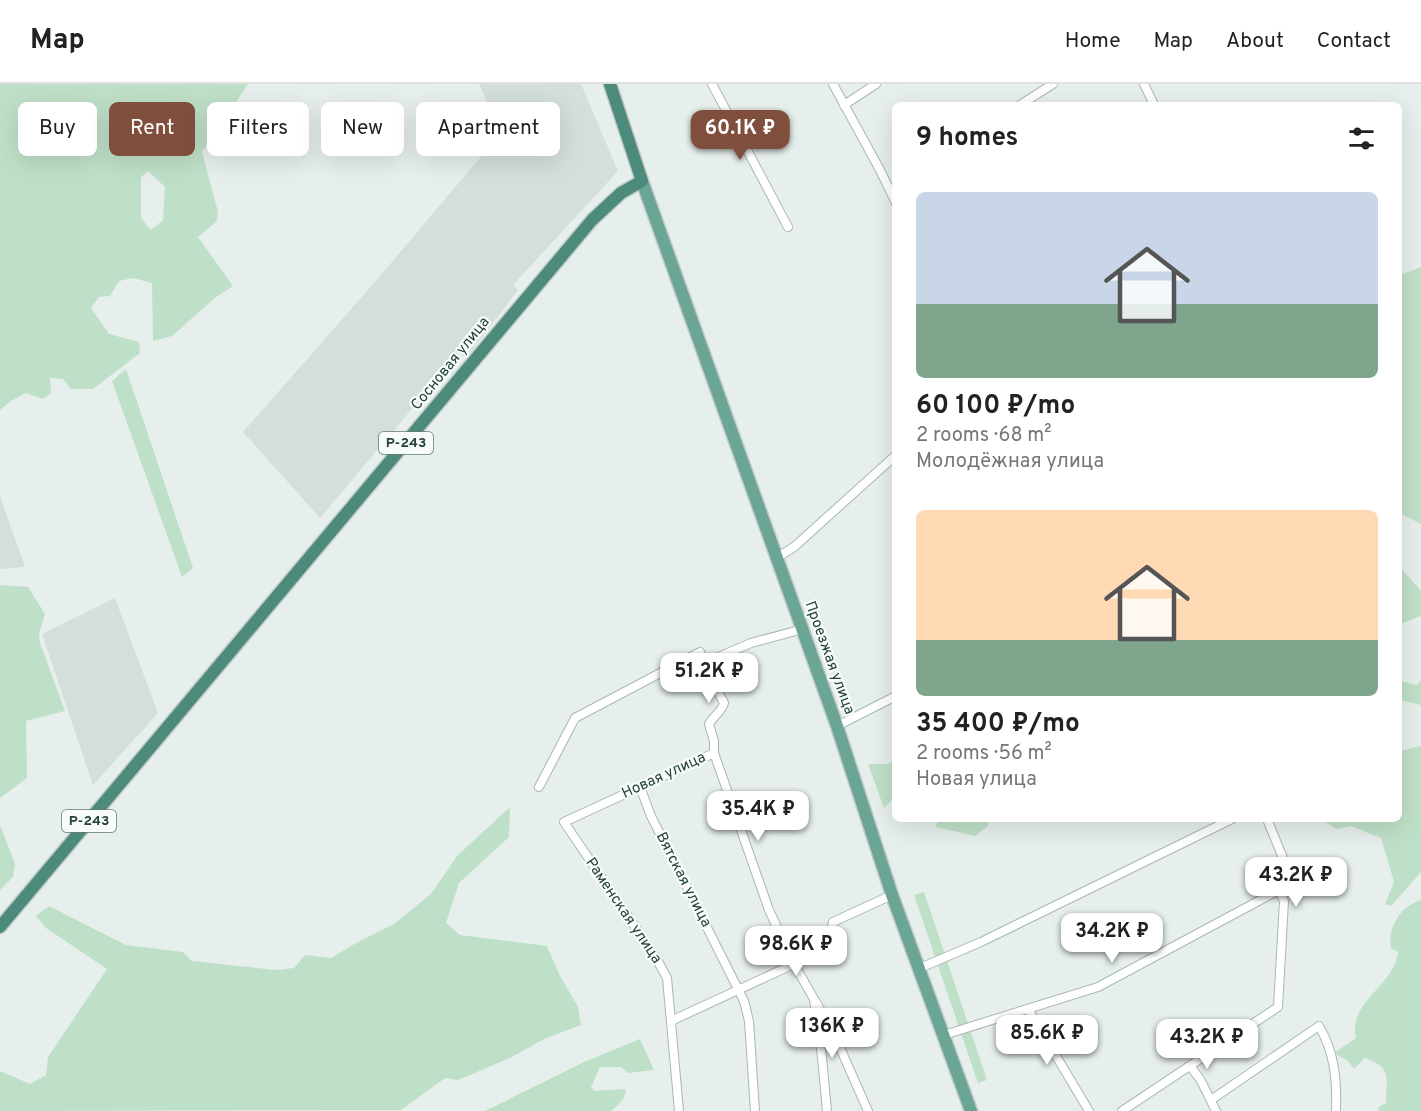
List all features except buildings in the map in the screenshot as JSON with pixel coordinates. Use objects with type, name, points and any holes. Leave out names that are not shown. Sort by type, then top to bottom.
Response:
[{"type":"highway","points":[[610,84],[642,181]]},
{"type":"highway","name":"Сосновая улица","points":[[0,927],[592,219],[619,195],[642,181]]},
{"type":"main road","name":"Проезжая улица","points":[[642,181],[778,557],[837,726],[892,895],[970,1111]]},
{"type":"street","points":[[712,84],[788,227]]},
{"type":"street","points":[[833,84],[892,189]]},
{"type":"street","points":[[844,105],[876,84]]},
{"type":"street","points":[[1025,102],[1053,84]]},
{"type":"street","points":[[1144,84],[1153,102]]},
{"type":"street","points":[[778,557],[794,548],[892,458]]},
{"type":"street","points":[[704,663],[751,643],[803,629]]},
{"type":"street","points":[[539,787],[574,718],[700,652],[724,704],[723,709],[712,718],[709,724],[714,741],[714,753]]},
{"type":"street","points":[[837,726],[892,698]]},
{"type":"street","name":"Новая улица","points":[[564,822],[714,753],[769,910],[794,964],[814,999],[827,1111]]},
{"type":"street","name":"Вятская улица","points":[[640,787],[651,816],[738,989],[749,1021],[755,1111]]},
{"type":"street","name":"Раменская улица","points":[[564,822],[655,956],[667,978],[679,1111]]},
{"type":"street","points":[[920,968],[981,942],[1226,822]]},
{"type":"street","points":[[944,1035],[1098,987],[1279,890],[1285,886],[1283,858],[1268,822]]},
{"type":"street","points":[[1122,1111],[1278,1007],[1284,901],[1279,890]]},
{"type":"street","points":[[671,1021],[826,948],[833,922],[892,895]]},
{"type":"street","points":[[814,999],[838,1043],[868,1111]]},
{"type":"street","points":[[1028,1009],[1089,1111]]},
{"type":"street","points":[[1211,1100],[1319,1026],[1328,1041],[1337,1079],[1336,1111]]},
{"type":"street","points":[[1190,1066],[1200,1079],[1216,1111]]},
{"type":"shaded area","points":[[479,84],[581,84],[618,171],[513,285],[518,290],[466,358],[459,353],[320,518],[243,432],[482,156],[560,156],[560,102],[487,102]]},
{"type":"shaded area","points":[[0,496],[25,567],[0,569]]},
{"type":"shaded area","points":[[115,598],[158,713],[93,785],[42,634]]},
{"type":"green space","points":[[0,84],[248,84],[236,102],[207,102],[207,144],[202,152],[218,212],[217,221],[198,237],[233,286],[216,297],[172,336],[153,341],[152,283],[133,278],[119,281],[110,296],[99,297],[91,308],[109,334],[139,342],[140,353],[93,389],[71,389],[63,379],[50,378],[51,393],[43,399],[26,393],[0,410]],"holes":[[[148,171],[165,187],[163,220],[151,230],[141,218],[141,177]]]},
{"type":"green space","points":[[1421,267],[1421,524],[1402,514],[1402,274]]},
{"type":"green space","points":[[126,369],[193,568],[182,577],[112,381]]},
{"type":"green space","points":[[1402,569],[1421,591],[1421,616],[1402,623]]},
{"type":"green space","points":[[0,585],[28,587],[45,614],[39,633],[40,643],[65,711],[26,721],[27,778],[0,798]]},
{"type":"green space","points":[[1402,681],[1417,685],[1421,681],[1421,705],[1402,700]]},
{"type":"green space","points":[[1421,746],[1421,872],[1391,906],[1385,904],[1394,882],[1381,838],[1351,826],[1337,829],[1325,822],[1402,822],[1402,751]]},
{"type":"green space","points":[[892,762],[892,799],[884,808],[868,764],[888,764]]},
{"type":"green space","points":[[510,807],[509,837],[459,883],[446,923],[460,935],[547,946],[559,974],[578,1007],[581,1025],[544,1039],[510,1058],[458,1080],[445,1078],[401,1110],[0,1111],[0,1071],[30,1084],[46,1075],[48,1057],[107,969],[46,928],[36,916],[49,906],[126,945],[183,952],[192,961],[276,970],[294,968],[305,955],[331,958],[394,924],[431,894],[457,856]]},
{"type":"green space","points":[[937,822],[988,822],[988,826],[975,836],[936,827]]},
{"type":"green space","points":[[0,825],[15,864],[13,877],[0,890]]},
{"type":"green space","points":[[924,892],[987,1080],[978,1083],[914,895]]},
{"type":"green space","points":[[1421,900],[1421,1111],[1380,1111],[1378,1110],[1380,1106],[1386,1103],[1387,1080],[1384,1070],[1365,1058],[1354,1069],[1348,1061],[1334,1053],[1356,1038],[1355,1026],[1358,1014],[1395,964],[1398,952],[1391,948],[1390,940],[1393,925],[1407,907]]},
{"type":"green space","points":[[640,1039],[654,1070],[628,1073],[621,1067],[600,1067],[591,1087],[594,1091],[626,1089],[624,1098],[612,1111],[485,1111],[584,1062]]}]
